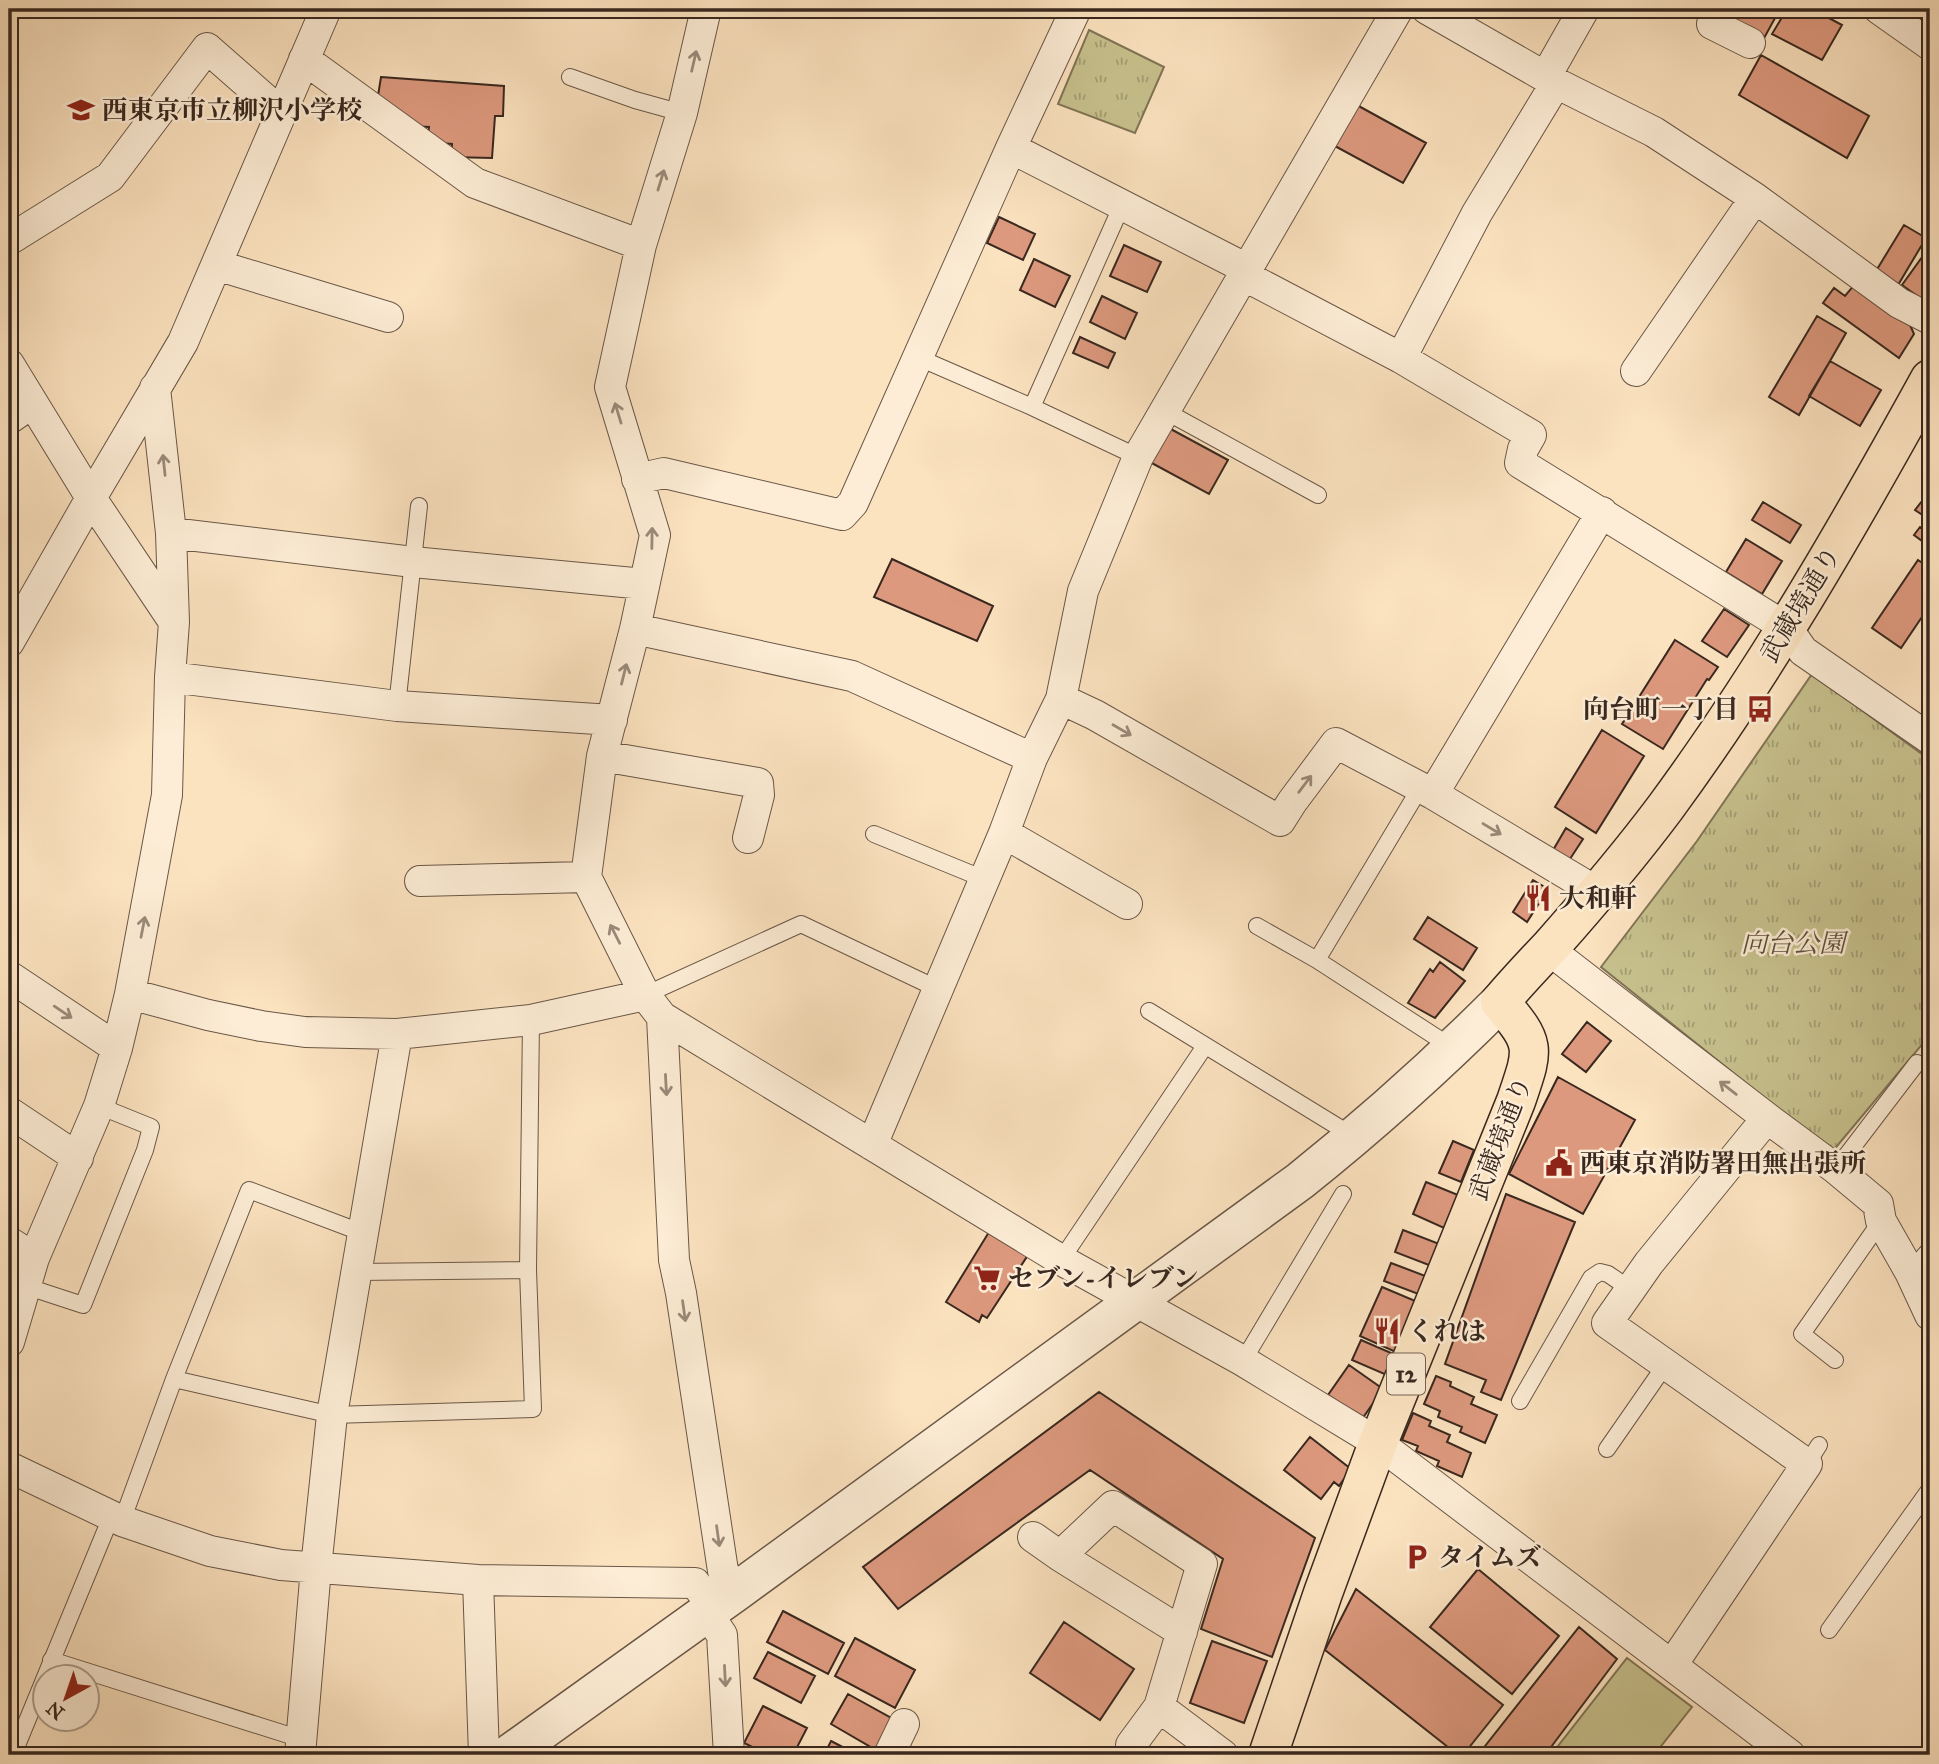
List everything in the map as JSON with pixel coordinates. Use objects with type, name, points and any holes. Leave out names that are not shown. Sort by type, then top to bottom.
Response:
[{"type":"main road","name":"武蔵境通り","points":[[1268,1755],[1323,1592],[1378,1443],[1530,1061],[1528,1039],[1521,1026],[1500,1002],[1597,892],[1663,810],[1705,752],[1787,628],[1878,474],[1930,379]]},
{"type":"street","points":[[9,642],[183,342],[326,9]]},
{"type":"street","points":[[706,9],[682,113],[641,245],[610,387],[654,535],[635,629],[602,756],[586,877],[654,1006],[674,1260],[681,1293],[720,1596],[735,1752]]},
{"type":"street","points":[[637,479],[664,473],[842,515],[853,503],[1076,9]]},
{"type":"street","points":[[873,1145],[1004,834],[1032,758],[1061,699],[1083,591],[1138,457],[1398,9]]},
{"type":"street","points":[[1427,9],[1551,79],[1654,132],[1755,198],[1899,303],[1930,319]]},
{"type":"street","points":[[1401,358],[1551,79],[1584,9]]},
{"type":"street","points":[[1719,9],[1712,24],[1750,43]]},
{"type":"street","points":[[1879,9],[1928,39]]},
{"type":"street","points":[[9,240],[110,177],[207,48],[281,113]]},
{"type":"street","points":[[304,59],[475,183],[641,245]]},
{"type":"street","points":[[1011,148],[1122,205],[1401,358],[1531,435],[1523,449],[1520,463],[1787,628],[1803,652],[1930,737]]},
{"type":"street","points":[[1636,371],[1755,198]]},
{"type":"street","points":[[216,265],[388,317]]},
{"type":"street","points":[[9,364],[20,411],[91,498],[174,622]]},
{"type":"street","points":[[9,1342],[17,1281],[34,1258],[78,1158],[99,1106],[117,1048],[130,994],[167,795],[174,622],[171,533],[155,388]]},
{"type":"street","points":[[1426,791],[1602,512]]},
{"type":"street","points":[[171,533],[413,562],[644,584]]},
{"type":"street","points":[[635,629],[852,677],[1032,758]]},
{"type":"street","points":[[170,677],[397,706],[612,720]]},
{"type":"street","points":[[1061,699],[1095,715],[1280,821],[1336,743],[1426,791],[1597,892]]},
{"type":"street","points":[[602,756],[758,783],[759,795],[748,838]]},
{"type":"street","points":[[1004,834],[1127,904]]},
{"type":"street","points":[[420,881],[586,877]]},
{"type":"street","points":[[1548,949],[1878,1204],[1881,1221],[1910,1272],[1930,1315]]},
{"type":"street","points":[[9,976],[117,1048]]},
{"type":"street","points":[[130,994],[208,1015],[305,1032],[397,1034],[654,1006],[1061,1260],[1243,1361],[1378,1443],[1790,1755]]},
{"type":"street","points":[[508,1755],[720,1596],[1136,1301],[1300,1181],[1354,1137],[1500,1002]]},
{"type":"street","points":[[301,1747],[332,1415],[397,1034]]},
{"type":"street","points":[[9,1112],[78,1158]]},
{"type":"street","points":[[1672,1665],[1813,1454],[1666,1364],[1606,1323],[1649,1263],[1768,1118]]},
{"type":"street","points":[[9,1242],[34,1258]]},
{"type":"street","points":[[9,1467],[116,1519],[210,1551],[281,1565],[478,1580],[695,1583],[720,1596]]},
{"type":"street","points":[[1060,1556],[1113,1506],[1202,1564],[1159,1707],[1130,1745]]},
{"type":"street","points":[[1033,1537],[1182,1632]]},
{"type":"street","points":[[478,1580],[484,1755]]},
{"type":"street","points":[[1159,1707],[1223,1755]]},
{"type":"street","points":[[889,1755],[904,1724]]},
{"type":"lane","points":[[570,77],[682,113]]},
{"type":"lane","points":[[1032,407],[1122,205]]},
{"type":"lane","points":[[917,357],[1138,457]]},
{"type":"lane","points":[[1165,411],[1318,495]]},
{"type":"lane","points":[[397,706],[419,506]]},
{"type":"lane","points":[[1317,960],[1426,791]]},
{"type":"lane","points":[[874,834],[984,878]]},
{"type":"lane","points":[[654,1006],[802,924],[938,989]]},
{"type":"lane","points":[[1257,926],[1317,960],[1453,1048]]},
{"type":"lane","points":[[1149,1011],[1354,1137]]},
{"type":"lane","points":[[173,1379],[332,1415],[533,1409],[528,1270],[531,1020]]},
{"type":"lane","points":[[1061,1260],[1205,1046]]},
{"type":"lane","points":[[1836,1169],[1917,1063]]},
{"type":"lane","points":[[17,1281],[83,1305],[145,1150],[151,1127],[99,1106]]},
{"type":"lane","points":[[13,1755],[51,1660],[116,1519],[249,1190],[363,1233]]},
{"type":"lane","points":[[1243,1361],[1343,1194]]},
{"type":"lane","points":[[1835,1360],[1802,1334],[1881,1221]]},
{"type":"lane","points":[[1910,1272],[1930,1250]]},
{"type":"lane","points":[[357,1272],[528,1270]]},
{"type":"lane","points":[[1520,1401],[1591,1278],[1600,1272],[1608,1274],[1630,1289]]},
{"type":"lane","points":[[1606,1449],[1666,1364]]},
{"type":"lane","points":[[1829,1630],[1930,1489]]},
{"type":"lane","points":[[51,1660],[301,1747]]},
{"type":"green space","points":[[1089,30],[1164,67],[1135,133],[1058,104]]},
{"type":"green space","name":"向台公園","points":[[1812,674],[1930,760],[1930,1035],[1832,1152],[1601,967],[1697,841]]},
{"type":"green space","points":[[1627,1658],[1692,1707],[1654,1755],[1551,1755]]},
{"type":"building","points":[[1725,9],[1780,9],[1763,40],[1720,18]]},
{"type":"building","points":[[1787,9],[1812,9],[1842,25],[1822,60],[1772,34]]},
{"type":"building","points":[[1761,55],[1869,116],[1847,158],[1739,95]]},
{"type":"building","points":[[381,77],[504,86],[503,116],[495,116],[492,158],[451,157],[452,144],[427,142],[429,127],[408,126],[377,102]]},
{"type":"building","points":[[1355,104],[1426,143],[1403,183],[1333,145]]},
{"type":"building","points":[[999,217],[1035,234],[1023,260],[987,243]]},
{"type":"building","points":[[1904,225],[1926,238],[1898,285],[1876,271]]},
{"type":"building","points":[[1124,245],[1161,262],[1147,292],[1110,276]]},
{"type":"building","points":[[1930,246],[1930,299],[1927,303],[1902,285]]},
{"type":"building","points":[[1034,259],[1070,276],[1055,307],[1020,290]]},
{"type":"building","points":[[1855,284],[1910,325],[1914,334],[1899,358],[1823,303],[1834,288],[1845,296]]},
{"type":"building","points":[[1102,296],[1137,313],[1125,339],[1090,322]]},
{"type":"building","points":[[1817,316],[1846,333],[1799,415],[1769,397]]},
{"type":"building","points":[[1080,337],[1115,353],[1108,368],[1073,353]]},
{"type":"building","points":[[1830,361],[1881,390],[1860,426],[1809,396]]},
{"type":"building","points":[[1167,427],[1228,460],[1209,494],[1148,461]]},
{"type":"building","points":[[1922,501],[1930,506],[1930,520],[1915,510]]},
{"type":"building","points":[[1763,502],[1801,525],[1790,543],[1752,520]]},
{"type":"building","points":[[1920,527],[1930,534],[1930,547],[1914,535]]},
{"type":"building","points":[[1746,539],[1782,561],[1762,594],[1726,572]]},
{"type":"building","points":[[892,559],[993,606],[977,641],[874,597]]},
{"type":"building","points":[[1918,560],[1930,568],[1930,605],[1901,648],[1872,628]]},
{"type":"building","points":[[1724,609],[1749,625],[1727,657],[1702,641]]},
{"type":"building","points":[[1675,640],[1718,667],[1709,680],[1707,679],[1663,749],[1622,724]]},
{"type":"building","points":[[1602,730],[1644,756],[1596,833],[1555,807]]},
{"type":"building","points":[[1566,828],[1583,839],[1568,862],[1552,852]]},
{"type":"building","points":[[1533,880],[1548,889],[1527,922],[1513,912]]},
{"type":"building","points":[[1428,917],[1477,948],[1463,970],[1414,939]]},
{"type":"building","points":[[1440,962],[1465,981],[1435,1018],[1408,1003],[1430,969],[1433,972]]},
{"type":"building","points":[[1587,1022],[1611,1041],[1586,1072],[1562,1054]]},
{"type":"building","points":[[1558,1077],[1635,1120],[1583,1214],[1509,1174]]},
{"type":"building","points":[[1453,1141],[1474,1150],[1461,1182],[1439,1173]]},
{"type":"building","points":[[1426,1182],[1458,1195],[1444,1228],[1413,1214]]},
{"type":"building","points":[[1506,1194],[1575,1222],[1501,1400],[1481,1392],[1486,1380],[1445,1364]]},
{"type":"building","points":[[1403,1230],[1442,1245],[1434,1267],[1395,1252]]},
{"type":"building","name":"セブン-イレブン","points":[[989,1232],[1028,1255],[987,1318],[982,1315],[979,1322],[946,1302]]},
{"type":"building","points":[[1391,1263],[1428,1277],[1421,1295],[1384,1281]]},
{"type":"building","points":[[1382,1287],[1420,1303],[1398,1353],[1360,1336]]},
{"type":"building","points":[[1361,1340],[1398,1356],[1389,1376],[1352,1360]]},
{"type":"building","points":[[1349,1365],[1383,1389],[1362,1419],[1328,1395]]},
{"type":"building","points":[[1436,1376],[1474,1397],[1471,1404],[1497,1415],[1485,1443],[1460,1432],[1462,1427],[1438,1417],[1440,1411],[1424,1404]]},
{"type":"building","points":[[1099,1392],[1315,1538],[1272,1657],[1201,1629],[1223,1559],[1090,1470],[898,1609],[863,1567]]},
{"type":"building","points":[[1413,1413],[1431,1421],[1429,1426],[1450,1435],[1447,1442],[1471,1453],[1462,1477],[1437,1466],[1439,1461],[1416,1451],[1418,1446],[1402,1440]]},
{"type":"building","points":[[1310,1437],[1351,1469],[1339,1486],[1334,1482],[1321,1499],[1284,1470]]},
{"type":"building","points":[[1478,1569],[1559,1636],[1512,1694],[1430,1627]]},
{"type":"building","points":[[1356,1589],[1503,1705],[1463,1755],[1458,1755],[1325,1650]]},
{"type":"building","points":[[783,1611],[844,1643],[828,1674],[767,1642]]},
{"type":"building","points":[[1064,1622],[1134,1669],[1100,1720],[1030,1673]]},
{"type":"building","points":[[1579,1627],[1617,1659],[1545,1755],[1478,1755]]},
{"type":"building","points":[[855,1638],[915,1670],[895,1708],[835,1676]]},
{"type":"building","points":[[1212,1641],[1267,1661],[1244,1723],[1190,1703]]},
{"type":"building","points":[[768,1652],[815,1676],[801,1703],[754,1678]]},
{"type":"building","points":[[848,1694],[893,1719],[876,1750],[831,1724]]},
{"type":"building","points":[[763,1706],[807,1728],[793,1755],[769,1755],[744,1743]]},
{"type":"building","points":[[831,1741],[858,1755],[824,1755]]},
{"type":"place","name":"西東京市立柳沢小学校","points":[[81,110]]},
{"type":"place","name":"向台町一丁目","points":[[1760,709]]},
{"type":"place","name":"大和軒","points":[[1538,898]]},
{"type":"place","name":"西東京消防署田無出張所","points":[[1559,1163]]},
{"type":"place","name":"セブン-イレブン","points":[[987,1278]]},
{"type":"place","name":"くれは","points":[[1387,1331]]},
{"type":"place","name":"タイムズ","points":[[1417,1557]]}]
